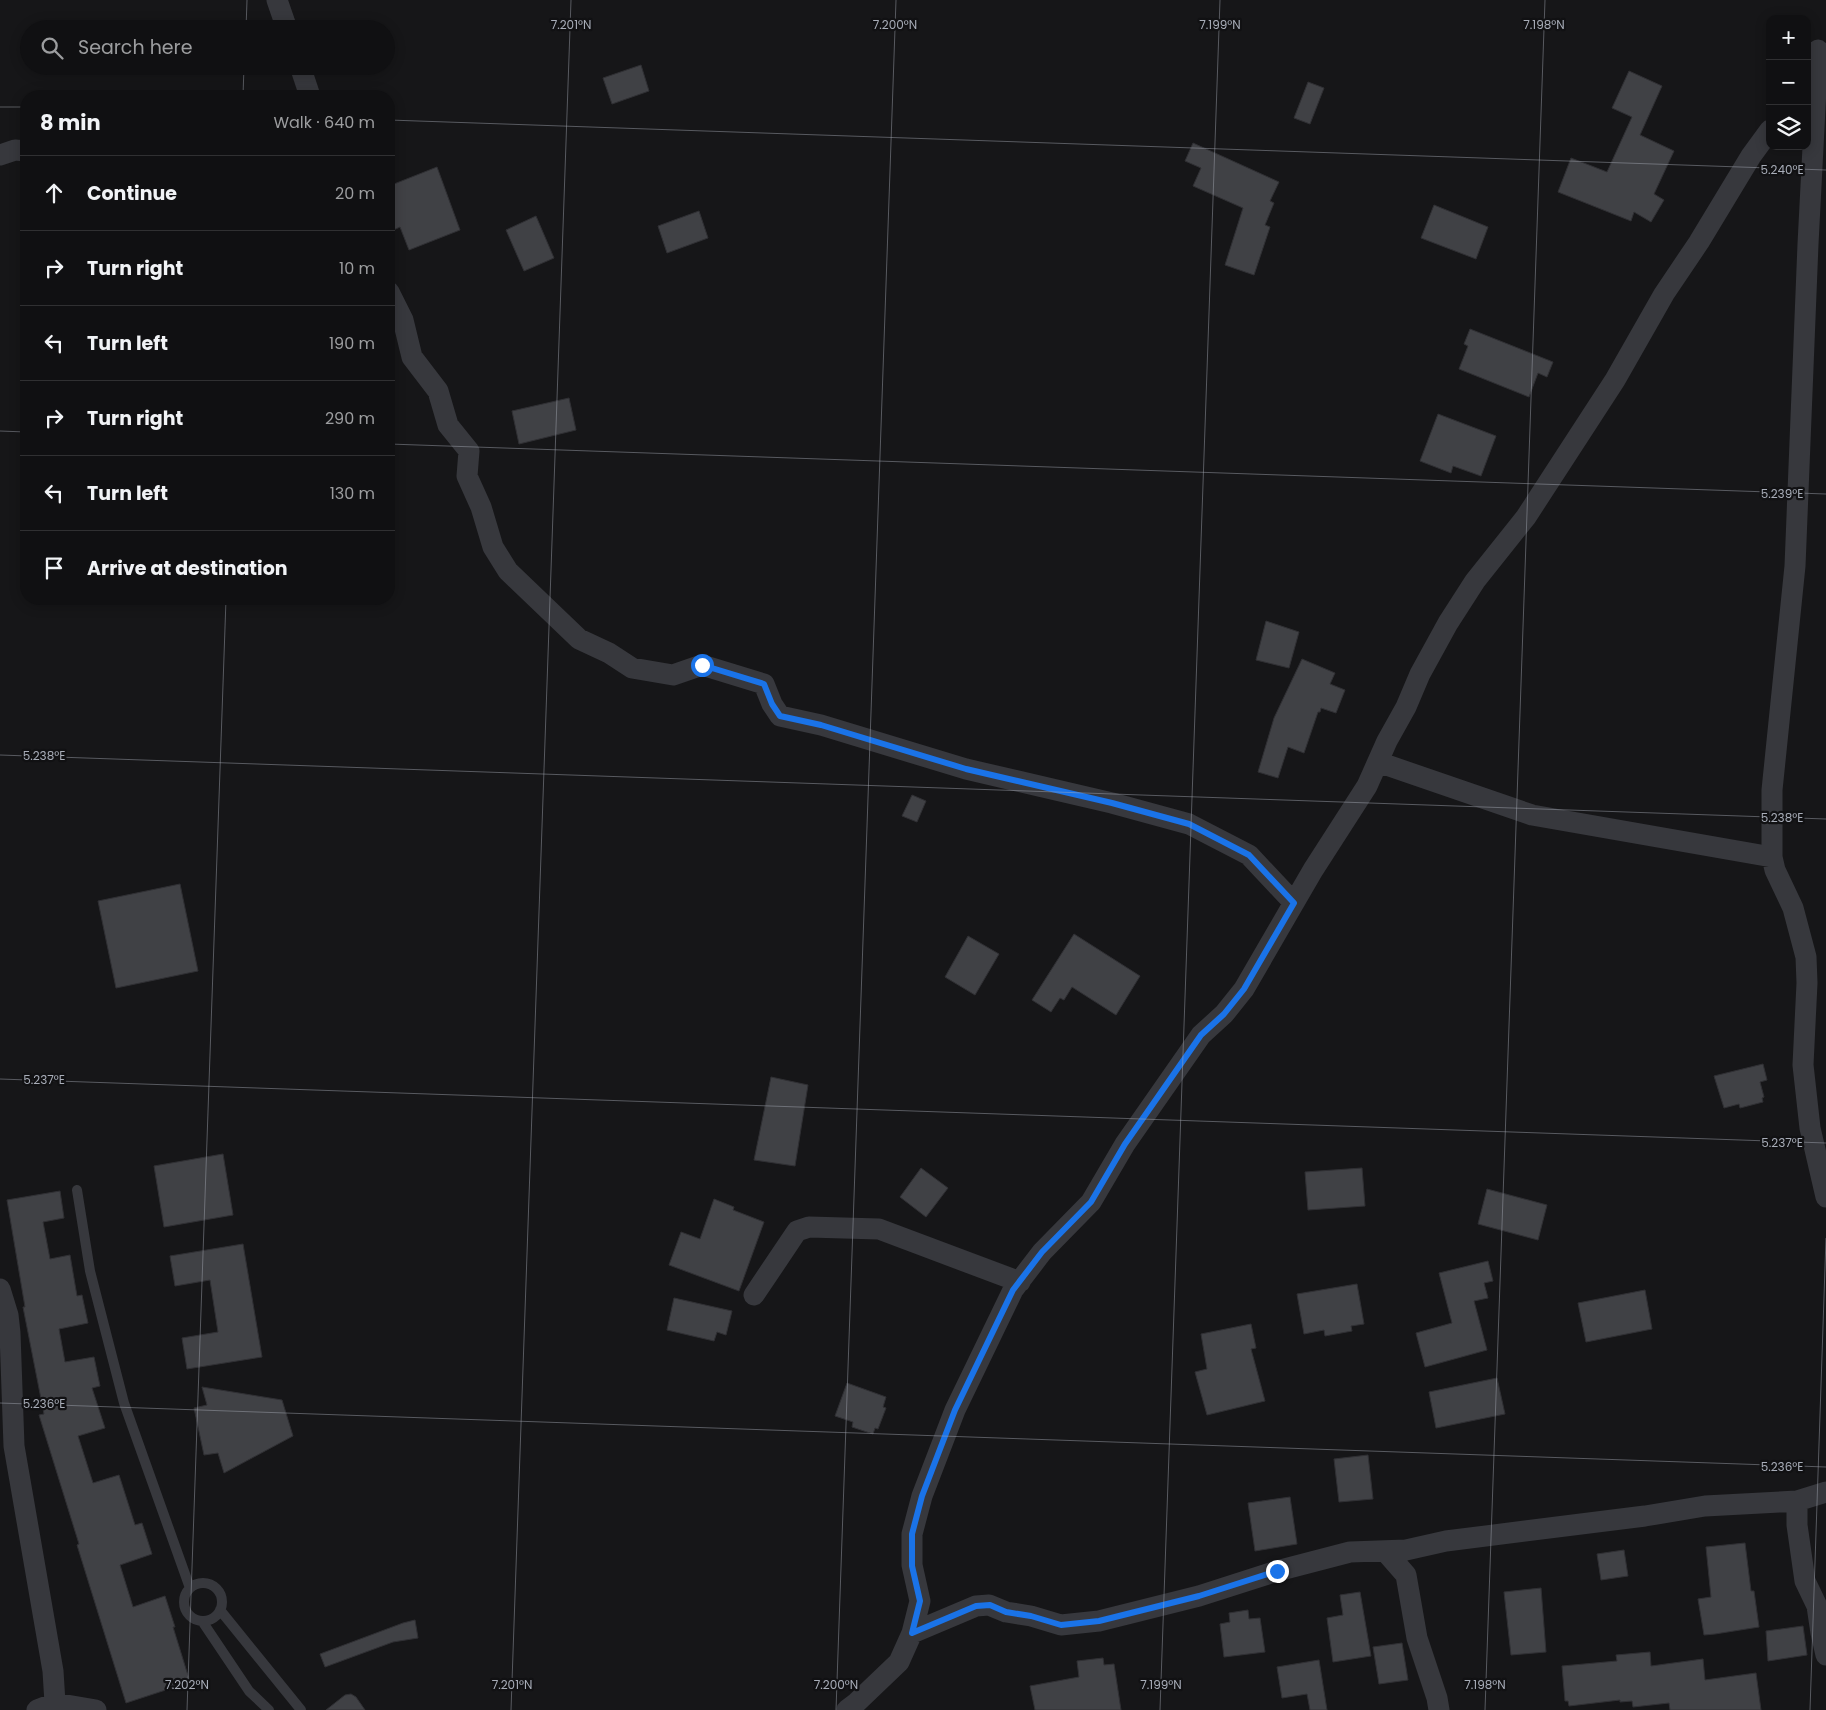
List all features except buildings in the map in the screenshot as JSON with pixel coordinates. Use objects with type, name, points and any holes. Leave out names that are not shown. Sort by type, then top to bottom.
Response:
[{"type":"street","points":[[276,0],[284,20]]},
{"type":"street","points":[[1811,65],[1822,43]]},
{"type":"street","points":[[1822,43],[1808,244],[1795,566],[1772,790],[1772,857],[1775,870],[1793,908],[1806,956],[1807,983],[1802,1065],[1810,1128],[1826,1197]]},
{"type":"street","points":[[303,75],[308,90]]},
{"type":"street","points":[[846,1710],[855,1704],[899,1662],[912,1633],[920,1601],[912,1566],[912,1534],[922,1496],[955,1410],[1013,1290],[1020,1282],[1024,1273],[1042,1252],[1091,1202],[1125,1144],[1201,1035],[1224,1014],[1244,989],[1313,870],[1367,786],[1420,674],[1448,623],[1475,581],[1526,517],[1615,380],[1664,294],[1700,242],[1766,136]]},
{"type":"street","points":[[0,155],[15,150],[20,150]]},
{"type":"street","points":[[395,303],[404,320],[412,357],[438,391],[448,425],[469,451],[467,476],[481,507],[493,547],[508,571],[579,638],[609,653],[632,668],[673,674],[702,665],[764,684],[772,704],[780,716],[821,725],[966,769],[1112,803],[1189,824],[1249,855],[1294,903]]},
{"type":"street","points":[[1378,762],[1532,815],[1772,857]]},
{"type":"street","points":[[754,1295],[798,1231],[809,1227],[879,1229],[1020,1282]]},
{"type":"street","points":[[0,1288],[8,1315],[10,1333],[14,1446],[52,1671],[46,1707],[96,1710]]},
{"type":"street","points":[[912,1633],[976,1606],[990,1605],[1006,1612],[1031,1616],[1061,1625],[1099,1621],[1199,1596],[1277,1571],[1350,1552],[1385,1551],[1424,1546],[1446,1541],[1645,1516],[1705,1506],[1797,1501],[1826,1492]]},
{"type":"street","points":[[1797,1501],[1796,1525],[1805,1581],[1817,1606],[1826,1655]]},
{"type":"street","points":[[1406,1575],[1424,1546]]},
{"type":"street","points":[[1385,1551],[1406,1575],[1417,1638],[1437,1698],[1439,1710]]},
{"type":"lane","points":[[77,1190],[90,1271],[124,1403],[190,1588]]},
{"type":"lane","points":[[204,1583],[211,1585],[220,1596],[220,1610],[209,1620],[194,1619],[185,1608],[186,1594],[196,1584],[204,1583]]},
{"type":"lane","points":[[220,1610],[301,1710]]},
{"type":"lane","points":[[202,1621],[248,1691],[269,1710]]},
{"type":"route","points":[[702,665],[764,684],[772,704],[780,716],[821,725],[966,769],[1112,803],[1189,824],[1249,855],[1294,903],[1244,989],[1224,1014],[1201,1035],[1125,1144],[1091,1202],[1042,1252],[1024,1273],[1020,1282],[1013,1290],[955,1410],[922,1496],[912,1534],[912,1566],[920,1601],[912,1633],[976,1606],[990,1605],[1006,1612],[1031,1616],[1061,1625],[1099,1621],[1199,1596],[1277,1571]]}]
